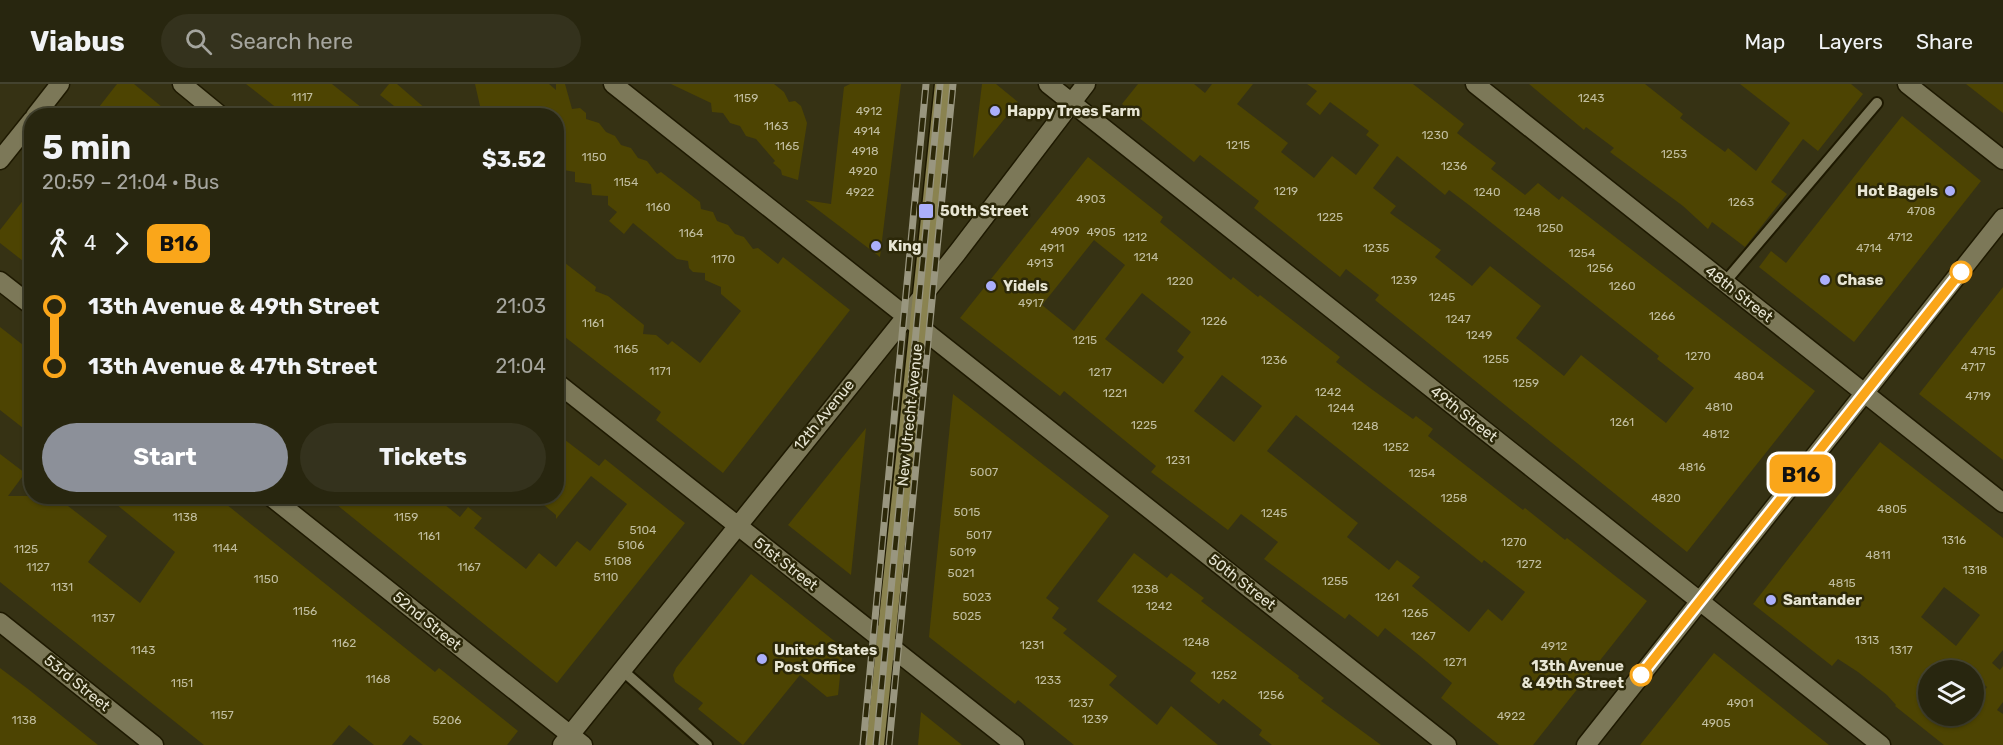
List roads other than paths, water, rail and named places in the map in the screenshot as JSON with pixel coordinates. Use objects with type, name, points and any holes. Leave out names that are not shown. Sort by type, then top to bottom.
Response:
[{"type":"street","points":[[41,108],[60,84]]},
{"type":"street","points":[[182,84],[211,108]]},
{"type":"street","name":"50th Street","points":[[613,84],[1448,745]]},
{"type":"street","name":"New Utrecht Avenue","points":[[875,745],[944,84]]},
{"type":"street","name":"49th Street","points":[[1048,84],[1881,745]]},
{"type":"street","name":"12th Avenue","points":[[572,742],[622,670],[905,316],[1086,84]]},
{"type":"street","name":"48th Street","points":[[1475,84],[2003,502]]},
{"type":"street","points":[[1907,84],[2003,160]]},
{"type":"street","points":[[0,160],[24,130]]},
{"type":"street","points":[[1586,745],[2003,218]]},
{"type":"street","points":[[0,281],[24,300]]},
{"type":"street","name":"51st Street","points":[[564,388],[1015,745]]},
{"type":"street","name":"52nd Street","points":[[280,504],[572,742]]},
{"type":"street","name":"53rd Street","points":[[0,622],[154,745]]},
{"type":"lane","points":[[1725,282],[1877,103]]},
{"type":"lane","points":[[622,670],[707,745]]},
{"type":"railway","points":[[863,745],[926,84]]},
{"type":"railway","points":[[876,745],[940,84]]},
{"type":"railway","points":[[889,745],[953,84]]},
{"type":"place","name":"Happy Trees Farm","points":[[995,111]]},
{"type":"place","name":"Hot Bagels","points":[[1950,191]]},
{"type":"place","name":"50th Street","points":[[926,211]]},
{"type":"place","name":"King","points":[[876,246]]},
{"type":"place","name":"Chase","points":[[1825,280]]},
{"type":"place","name":"Yidels","points":[[991,286]]},
{"type":"place","name":"Santander","points":[[1771,600]]},
{"type":"place","name":"United States Post Office","points":[[762,659]]},
{"type":"place","name":"13th Avenue & 49th Street","points":[[1641,675]]}]
